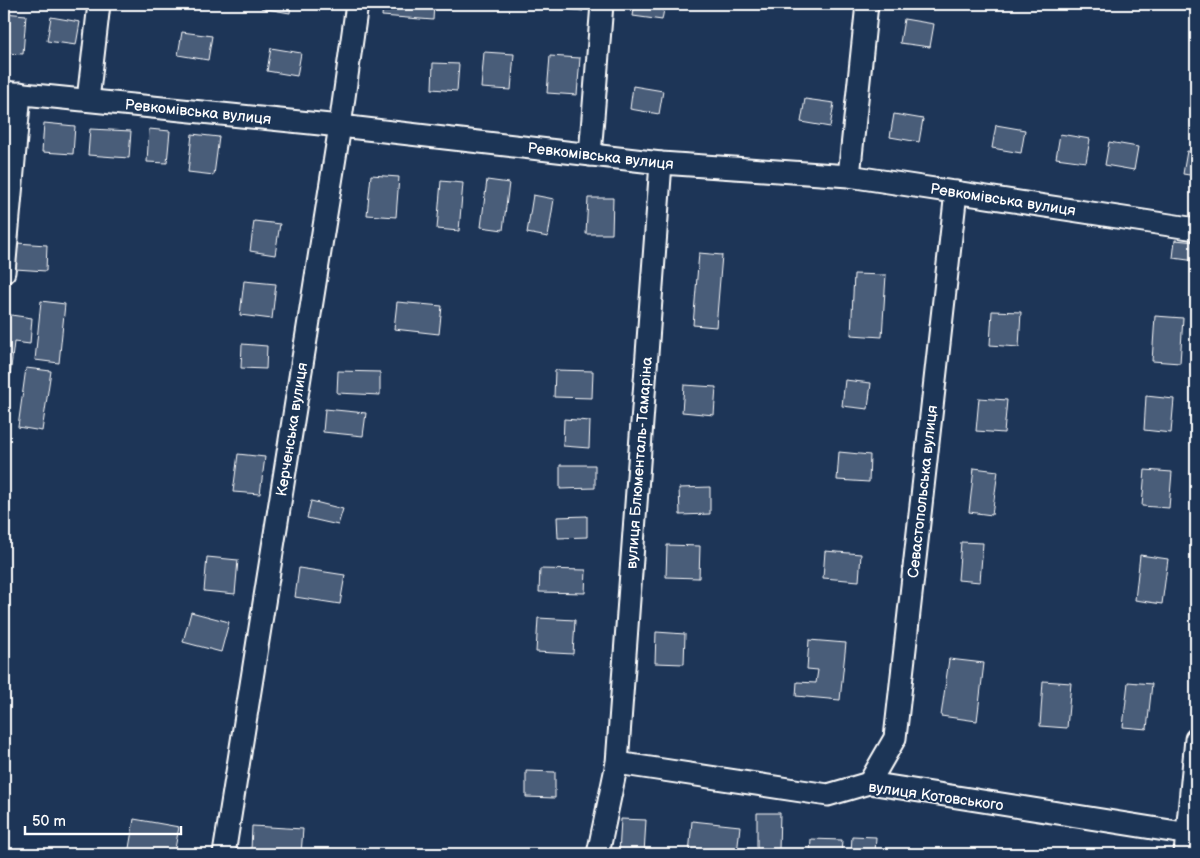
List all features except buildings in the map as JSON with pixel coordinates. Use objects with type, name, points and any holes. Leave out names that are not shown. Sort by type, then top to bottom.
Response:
[{"type":"street","points":[[88,100],[99,4]]},
{"type":"street","name":"Керченська вулиця","points":[[224,854],[340,126],[357,4]]},
{"type":"street","points":[[590,155],[602,4]]},
{"type":"street","points":[[849,176],[867,4]]},
{"type":"street","points":[[4,272],[12,92]]},
{"type":"street","name":"Ревкомівська вулиця","points":[[12,92],[340,126],[661,163],[849,176],[1196,229]]},
{"type":"street","name":"вулиця Блюменталь-Тамаріна","points":[[598,854],[617,763],[661,163]]},
{"type":"street","name":"Севастопольська вулиця","points":[[869,784],[895,738],[956,192]]},
{"type":"street","points":[[1189,841],[1196,739]]},
{"type":"street","name":"вулиця Котовського","points":[[617,763],[828,795],[869,784],[1189,841]]}]
